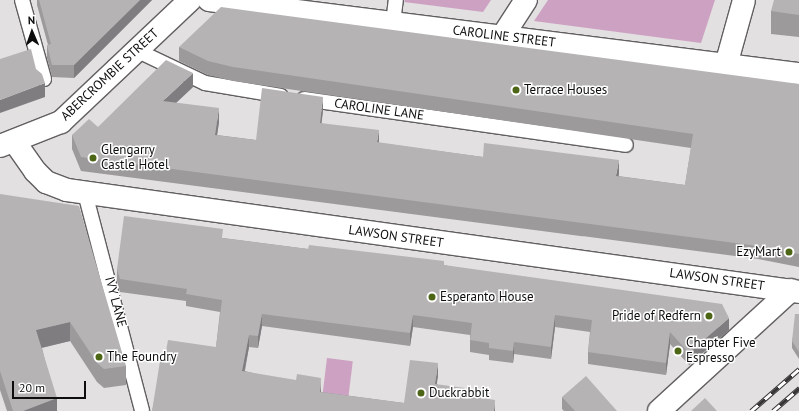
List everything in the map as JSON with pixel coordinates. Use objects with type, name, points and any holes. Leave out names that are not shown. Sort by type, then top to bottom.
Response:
[{"type":"street","name":"ABERCROMBIE STREET","points":[[7,144],[61,122],[138,51],[190,0]]},
{"type":"street","name":"CAROLINE STREET","points":[[209,0],[799,74]]},
{"type":"street","points":[[502,37],[526,0]]},
{"type":"street","points":[[726,65],[744,0]]},
{"type":"street","name":"LAWSON STREET","points":[[7,144],[46,182],[57,188],[795,291]]},
{"type":"street","points":[[659,411],[795,291]]},
{"type":"lane","points":[[22,0],[44,79]]},
{"type":"lane","points":[[393,24],[396,0]]},
{"type":"lane","name":"CAROLINE LANE","points":[[138,51],[205,83],[231,89],[626,145]]},
{"type":"lane","name":"IVY LANE","points":[[86,193],[142,411]]},
{"type":"shaded area","points":[[405,0],[491,0],[483,12],[404,2]]},
{"type":"shaded area","points":[[548,0],[715,0],[701,43],[534,21]]},
{"type":"shaded area","points":[[327,358],[353,361],[347,411],[321,411]]},
{"type":"building","points":[[39,0],[140,0],[74,65],[52,65],[47,45],[51,44]]},
{"type":"building","points":[[774,0],[799,0],[799,15],[771,11]]},
{"type":"building","points":[[221,7],[799,84],[799,254],[758,246],[81,157],[72,135],[89,119],[98,127],[166,60],[193,73],[163,101],[219,108],[215,135],[256,140],[262,88],[323,97],[320,123],[379,130],[377,142],[483,157],[484,143],[619,160],[616,176],[685,185],[693,134],[233,67],[208,61],[179,47]]},
{"type":"building","points":[[31,49],[36,69],[42,74],[45,83],[0,100],[0,59]]},
{"type":"building","points":[[0,194],[79,206],[126,366],[104,369],[97,363],[70,322],[36,330],[57,398],[23,411],[13,411],[0,371]]},
{"type":"building","points":[[124,216],[223,229],[222,238],[308,249],[309,245],[444,261],[444,265],[722,304],[729,318],[689,353],[670,332],[666,363],[588,352],[592,320],[555,315],[551,347],[514,342],[513,351],[489,348],[489,343],[470,340],[472,323],[413,315],[410,333],[262,314],[258,336],[249,335],[242,371],[296,380],[297,374],[321,378],[320,392],[404,403],[410,360],[438,363],[435,384],[465,388],[464,395],[495,400],[494,411],[152,411],[160,361],[164,362],[168,340],[216,347],[222,300],[186,294],[187,289],[120,279],[117,269]]},
{"type":"building","points":[[795,314],[799,314],[799,352],[792,341]]},
{"type":"building","points":[[586,376],[617,411],[575,411],[562,397]]},
{"type":"building","points":[[705,398],[717,411],[691,411]]},
{"type":"railway","points":[[751,411],[799,369]]},
{"type":"railway","points":[[773,411],[799,388]]},
{"type":"place","name":"Terrace Houses","points":[[516,90]]},
{"type":"place","name":"Glengarry Castle Hotel","points":[[93,158]]},
{"type":"place","name":"EzyMart","points":[[789,252]]},
{"type":"place","name":"Esperanto House","points":[[432,297]]},
{"type":"place","name":"Pride of Redfern","points":[[709,316]]},
{"type":"place","name":"Chapter Five Espresso","points":[[678,351]]},
{"type":"place","name":"The Foundry","points":[[99,357]]},
{"type":"place","name":"Duckrabbit","points":[[421,393]]}]
